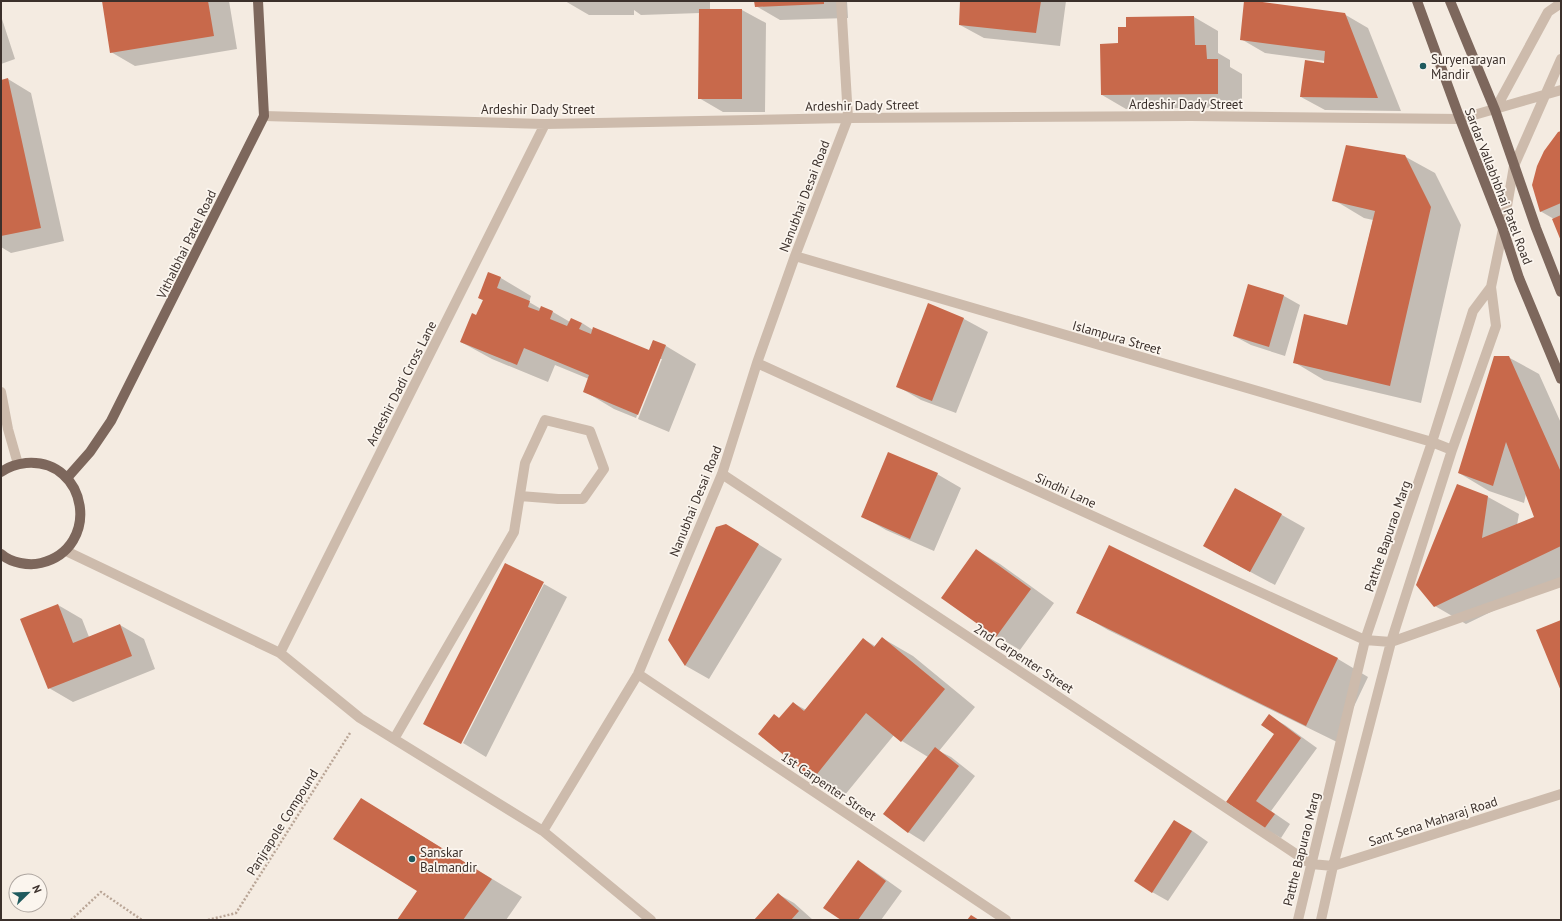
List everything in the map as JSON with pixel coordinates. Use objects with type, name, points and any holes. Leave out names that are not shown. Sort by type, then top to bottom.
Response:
[{"type":"main road","name":"Vithalbhai Patel Road","points":[[67,478],[90,452],[111,421],[264,116],[258,1]]},
{"type":"main road","name":"Sardar Vallabhbhai Patel Road","points":[[1417,1],[1460,119],[1503,229],[1519,278],[1561,379]]},
{"type":"main road","name":"Sardar Vallabhbhai Patel Road","points":[[1450,1],[1495,110],[1514,166],[1561,292]]},
{"type":"main road","points":[[1,472],[18,464],[35,463],[51,467],[67,478],[75,489],[81,504],[81,522],[76,537],[66,551],[52,560],[36,564],[20,563],[2,557]]},
{"type":"street","points":[[841,1],[848,118]]},
{"type":"street","points":[[1495,110],[1548,12],[1561,3]]},
{"type":"street","name":"Patthe Bapurao Marg","points":[[1298,920],[1365,640],[1432,442],[1473,311],[1491,287],[1514,166],[1561,59]]},
{"type":"street","name":"Ardeshir Dady Street","points":[[264,116],[544,124],[848,118],[1191,116],[1460,119],[1561,90]]},
{"type":"street","name":"Nanubhai Desai Road","points":[[543,831],[638,674],[722,474],[757,362],[795,256],[848,118]]},
{"type":"street","name":"Ardeshir Dadi Cross Lane","points":[[280,653],[544,124]]},
{"type":"street","name":"Islampura Street","points":[[795,256],[1432,442],[1452,450]]},
{"type":"street","points":[[1320,920],[1391,642],[1452,450],[1496,326],[1491,287]]},
{"type":"street","name":"Sindhi Lane","points":[[757,362],[1365,640]]},
{"type":"street","points":[[1,392],[5,428],[18,464]]},
{"type":"street","points":[[394,739],[514,532],[525,464],[545,420],[590,431],[604,469],[583,499],[558,500],[520,496]]},
{"type":"street","name":"2nd Carpenter Street","points":[[722,474],[1311,864]]},
{"type":"street","points":[[66,551],[280,653],[360,718],[543,831],[651,920]]},
{"type":"street","points":[[1365,640],[1391,642],[1561,582]]},
{"type":"street","name":"1st Carpenter Street","points":[[638,674],[1006,920]]},
{"type":"street","name":"Sant Sena Maharaj Road","points":[[1311,864],[1333,866],[1561,794]]},
{"type":"path","name":"Panjrapole Compound","points":[[208,920],[236,913],[360,718]]},
{"type":"path","points":[[71,920],[100,892],[142,920]]},
{"type":"building","points":[[102,1],[208,1],[214,36],[110,53]]},
{"type":"building","points":[[754,1],[824,1],[824,4],[755,7]]},
{"type":"building","points":[[960,1],[1041,1],[1036,33],[959,25]]},
{"type":"building","points":[[1244,1],[1255,1],[1345,13],[1378,98],[1300,97],[1305,60],[1324,63],[1325,51],[1240,40]]},
{"type":"building","points":[[699,9],[742,9],[742,99],[698,99]]},
{"type":"building","points":[[1194,16],[1195,45],[1206,45],[1207,59],[1218,59],[1218,94],[1101,95],[1100,44],[1118,43],[1118,27],[1126,27],[1126,17]]},
{"type":"building","points":[[8,78],[41,228],[1,236],[1,80]]},
{"type":"building","points":[[1561,131],[1561,203],[1540,212],[1532,185],[1537,166],[1544,151],[1558,132]]},
{"type":"building","points":[[1346,145],[1405,155],[1431,207],[1390,386],[1293,363],[1304,314],[1347,325],[1375,211],[1332,201]]},
{"type":"building","points":[[1561,215],[1561,241],[1552,219]]},
{"type":"building","points":[[488,272],[501,277],[497,288],[530,301],[528,307],[539,311],[541,306],[553,311],[550,319],[567,326],[571,318],[582,323],[579,329],[591,334],[593,327],[649,350],[653,340],[666,345],[638,415],[583,392],[589,375],[524,348],[517,365],[460,342],[472,313],[476,315],[483,300],[478,298]]},
{"type":"building","points":[[1248,284],[1284,295],[1269,347],[1233,336]]},
{"type":"building","points":[[928,303],[964,318],[932,401],[896,387]]},
{"type":"building","points":[[1494,356],[1509,356],[1561,472],[1561,546],[1434,607],[1416,585],[1457,484],[1488,496],[1482,538],[1534,517],[1506,442],[1493,486],[1458,473]]},
{"type":"building","points":[[888,452],[938,473],[910,539],[861,517]]},
{"type":"building","points":[[1235,488],[1282,514],[1250,572],[1203,546]]},
{"type":"building","points":[[726,524],[759,544],[685,666],[668,640],[716,527]]},
{"type":"building","points":[[1109,545],[1338,658],[1306,726],[1076,613]]},
{"type":"building","points":[[976,549],[1031,589],[996,637],[941,598]]},
{"type":"building","points":[[505,563],[544,582],[461,744],[423,724]]},
{"type":"building","points":[[58,604],[73,643],[120,624],[132,656],[48,689],[20,619]]},
{"type":"building","points":[[1561,620],[1561,691],[1536,630]]},
{"type":"building","points":[[882,637],[945,689],[901,742],[866,713],[813,779],[758,734],[774,714],[779,718],[793,702],[804,711],[863,638],[874,647]]},
{"type":"building","points":[[1269,714],[1301,738],[1256,801],[1275,814],[1264,829],[1226,802],[1274,734],[1261,725]]},
{"type":"building","points":[[935,747],[959,766],[908,833],[883,814]]},
{"type":"building","name":"Sanskar Balmandir","points":[[361,798],[492,879],[463,920],[397,920],[417,891],[333,839]]},
{"type":"building","points":[[1174,820],[1192,831],[1152,893],[1134,881]]},
{"type":"building","points":[[858,860],[886,881],[858,920],[841,920],[823,908]]},
{"type":"building","points":[[778,893],[799,911],[791,920],[754,920]]},
{"type":"building","points":[[971,915],[979,920],[967,920]]},
{"type":"place","name":"Suryenarayan Mandir","points":[[1423,66]]},
{"type":"place","name":"Sanskar Balmandir","points":[[412,859]]}]
